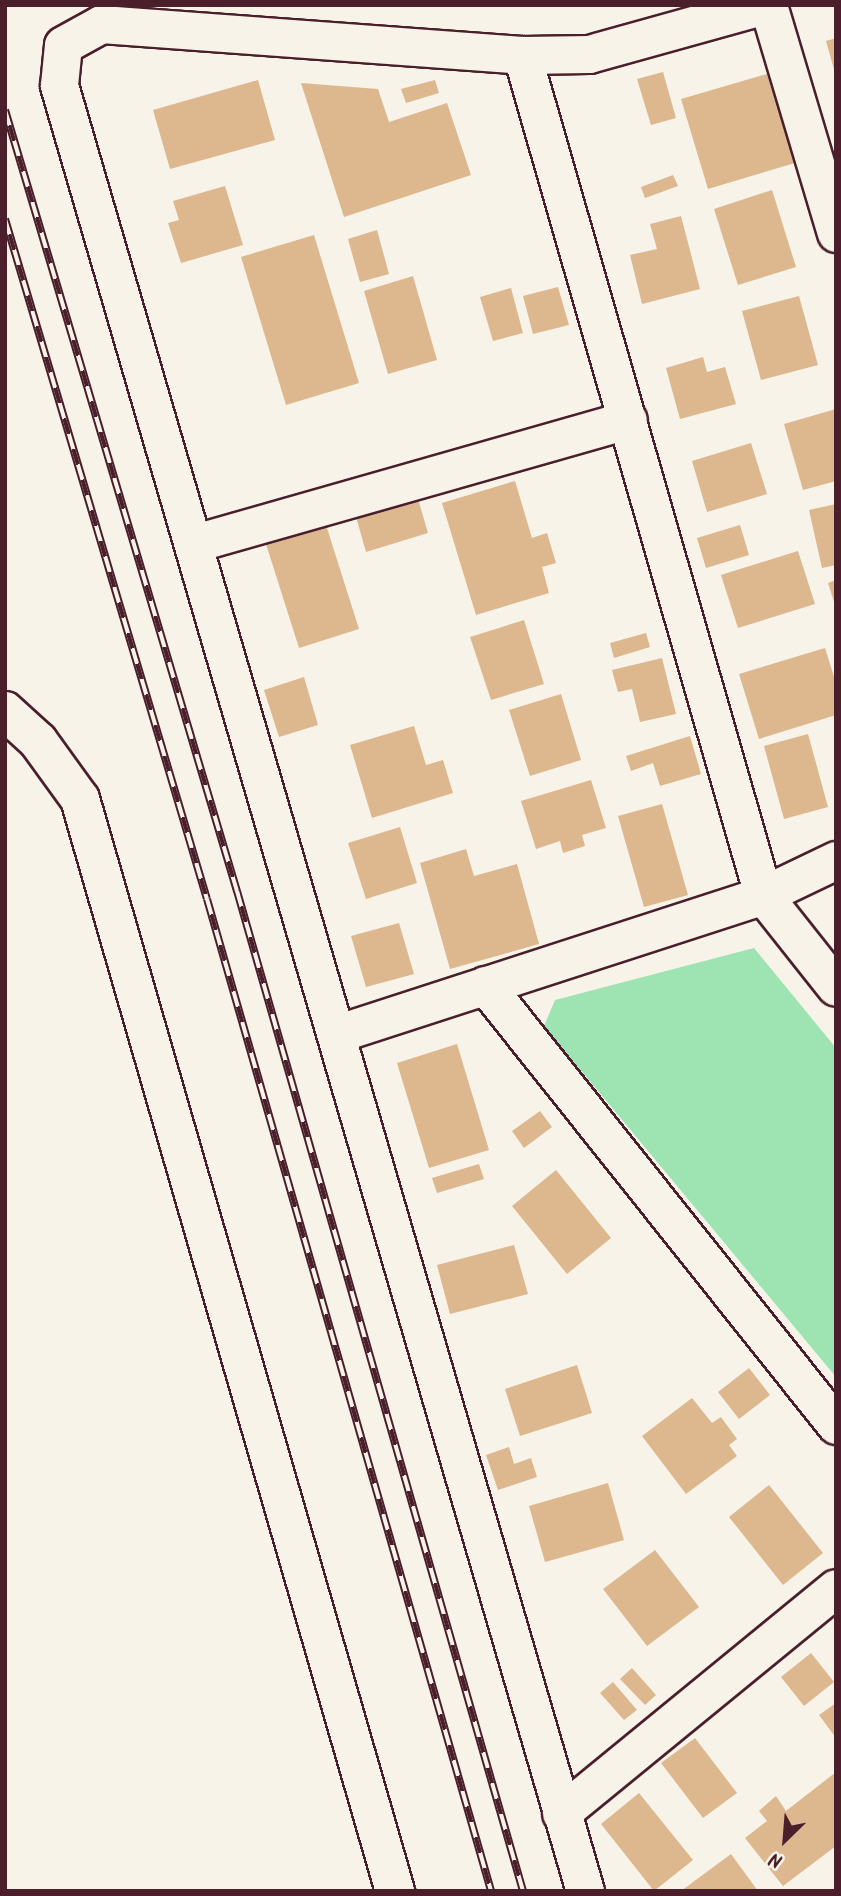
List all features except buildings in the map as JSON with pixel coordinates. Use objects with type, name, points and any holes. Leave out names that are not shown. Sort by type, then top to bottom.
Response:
[{"type":"street","points":[[585,1891],[60,85],[63,44],[101,24],[522,55],[589,54],[766,5],[836,233]]},
{"type":"street","points":[[522,55],[763,895],[836,987]]},
{"type":"street","points":[[195,543],[628,420]]},
{"type":"street","points":[[5,711],[38,741],[80,799],[395,1891]]},
{"type":"street","points":[[336,1034],[763,895],[836,860]]},
{"type":"street","points":[[485,985],[836,1425]]},
{"type":"street","points":[[561,1813],[836,1588]]},
{"type":"green space","points":[[754,948],[836,1048],[836,1377],[544,1026],[555,1000]]},
{"type":"railway","points":[[5,110],[237,891],[523,1891]]},
{"type":"railway","points":[[5,219],[207,899],[491,1891]]}]
